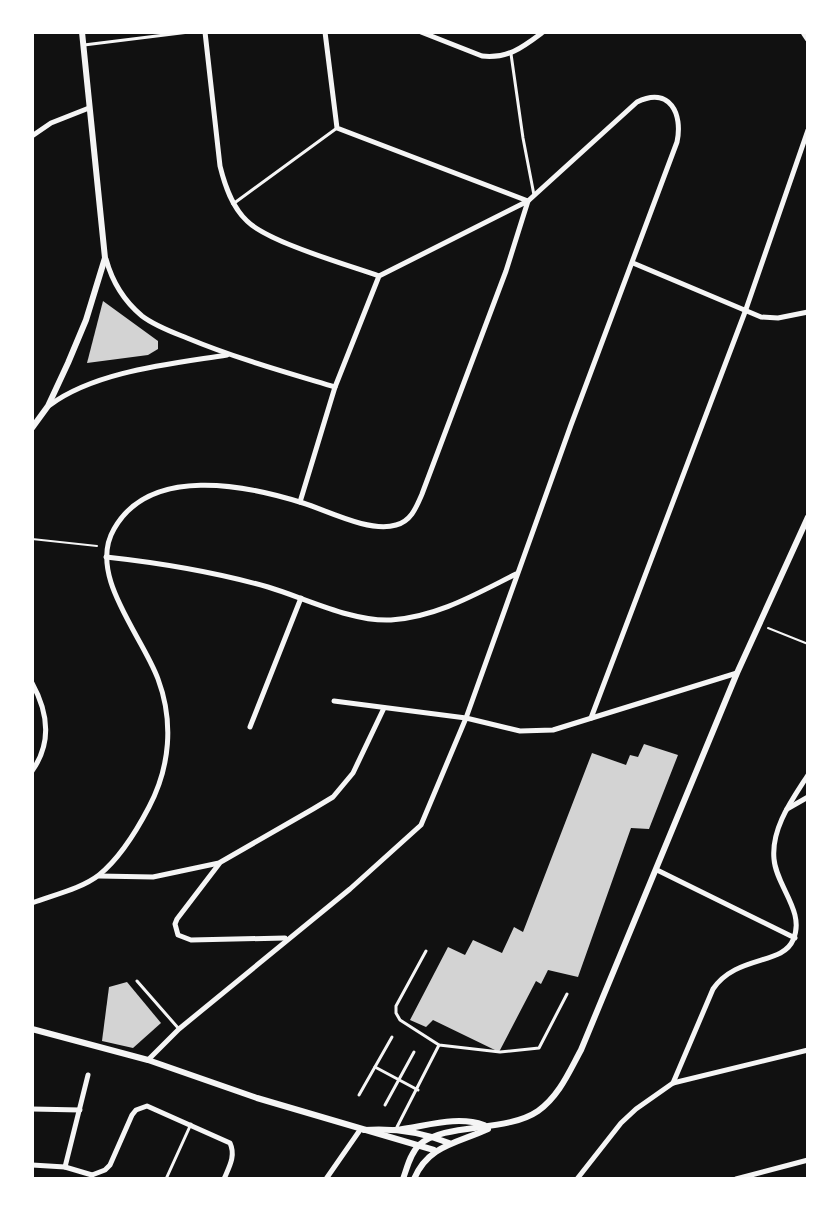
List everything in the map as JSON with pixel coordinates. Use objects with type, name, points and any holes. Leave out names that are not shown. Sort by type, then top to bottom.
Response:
[{"type":"street","points":[[82,32],[105,258],[118,288],[144,317],[228,355],[335,387]]},
{"type":"street","points":[[205,32],[220,166],[233,204],[247,222],[266,234],[379,276]]},
{"type":"street","points":[[325,32],[337,128],[528,201]]},
{"type":"street","points":[[421,32],[482,56],[500,57],[511,54],[543,32]]},
{"type":"street","points":[[148,1060],[179,1029],[350,889],[421,825],[466,718],[677,142],[679,118],[675,108],[657,97],[647,97],[626,110],[528,201],[379,276],[335,387],[300,502]]},
{"type":"street","points":[[32,136],[51,123],[89,108]]},
{"type":"street","points":[[591,718],[745,312],[808,130]]},
{"type":"street","points":[[98,876],[136,831],[154,797],[165,771],[168,731],[159,682],[108,577],[107,547],[114,527],[124,515],[151,495],[170,488],[203,486],[240,488],[300,502],[380,527],[399,525],[411,516],[485,327],[528,201]]},
{"type":"street","points":[[32,428],[48,406],[86,320],[105,258]]},
{"type":"street","points":[[633,263],[745,312],[778,318],[808,312]]},
{"type":"street","points":[[48,406],[67,393],[102,380],[228,355]]},
{"type":"street","points":[[403,1179],[419,1146],[434,1137],[521,1120],[550,1102],[561,1087],[581,1050],[737,673],[808,517]]},
{"type":"street","points":[[106,557],[233,578],[364,618],[388,620],[415,617],[452,606],[517,573]]},
{"type":"street","points":[[250,727],[301,598]]},
{"type":"street","points":[[334,701],[466,718],[506,728],[553,730],[737,673]]},
{"type":"street","points":[[32,683],[44,708],[46,723],[43,749],[32,771]]},
{"type":"street","points":[[32,903],[98,876],[153,877],[219,863],[313,809],[344,786],[365,752],[384,708]]},
{"type":"street","points":[[673,1083],[720,978],[744,964],[783,953],[795,938],[795,915],[773,857],[783,812],[808,775]]},
{"type":"street","points":[[783,812],[808,797]]},
{"type":"street","points":[[219,863],[177,919],[178,935],[191,940],[288,938]]},
{"type":"street","points":[[657,870],[795,938]]},
{"type":"street","points":[[32,1029],[148,1060],[257,1098],[434,1150]]},
{"type":"street","points":[[577,1179],[621,1123],[673,1083],[808,1050]]},
{"type":"street","points":[[65,1167],[88,1075]]},
{"type":"street","points":[[32,1165],[65,1167],[93,1177],[99,1174],[110,1165],[132,1115],[147,1106],[230,1143],[232,1160],[224,1179]]},
{"type":"street","points":[[32,1109],[80,1110]]},
{"type":"street","points":[[360,1130],[395,1130],[459,1121],[491,1126]]},
{"type":"street","points":[[414,1179],[418,1168],[434,1150],[474,1136],[491,1126]]},
{"type":"street","points":[[326,1179],[360,1130]]},
{"type":"street","points":[[395,1130],[449,1143]]},
{"type":"street","points":[[736,1179],[808,1160]]},
{"type":"lane","points":[[84,45],[189,32]]},
{"type":"lane","points":[[511,54],[534,195]]},
{"type":"lane","points":[[233,204],[337,128]]},
{"type":"lane","points":[[426,951],[396,1006],[396,1013],[400,1020],[439,1045],[505,1053],[539,1048],[567,994]]},
{"type":"lane","points":[[137,981],[179,1029]]},
{"type":"lane","points":[[359,1095],[392,1037]]},
{"type":"lane","points":[[395,1130],[439,1045]]},
{"type":"lane","points":[[385,1105],[414,1052]]},
{"type":"lane","points":[[375,1067],[418,1090]]},
{"type":"lane","points":[[166,1179],[191,1124]]},
{"type":"path","points":[[32,539],[107,547]]},
{"type":"path","points":[[759,624],[808,644]]},
{"type":"building","points":[[103,301],[158,341],[158,349],[148,355],[87,363]]},
{"type":"building","points":[[644,744],[678,755],[649,829],[631,828],[578,977],[548,970],[541,984],[536,981],[499,1052],[433,1020],[426,1027],[410,1020],[448,947],[465,955],[473,940],[502,953],[514,927],[523,932],[592,753],[626,765],[630,755],[638,757]]},
{"type":"building","points":[[127,982],[161,1023],[133,1048],[102,1041],[109,987]]}]
